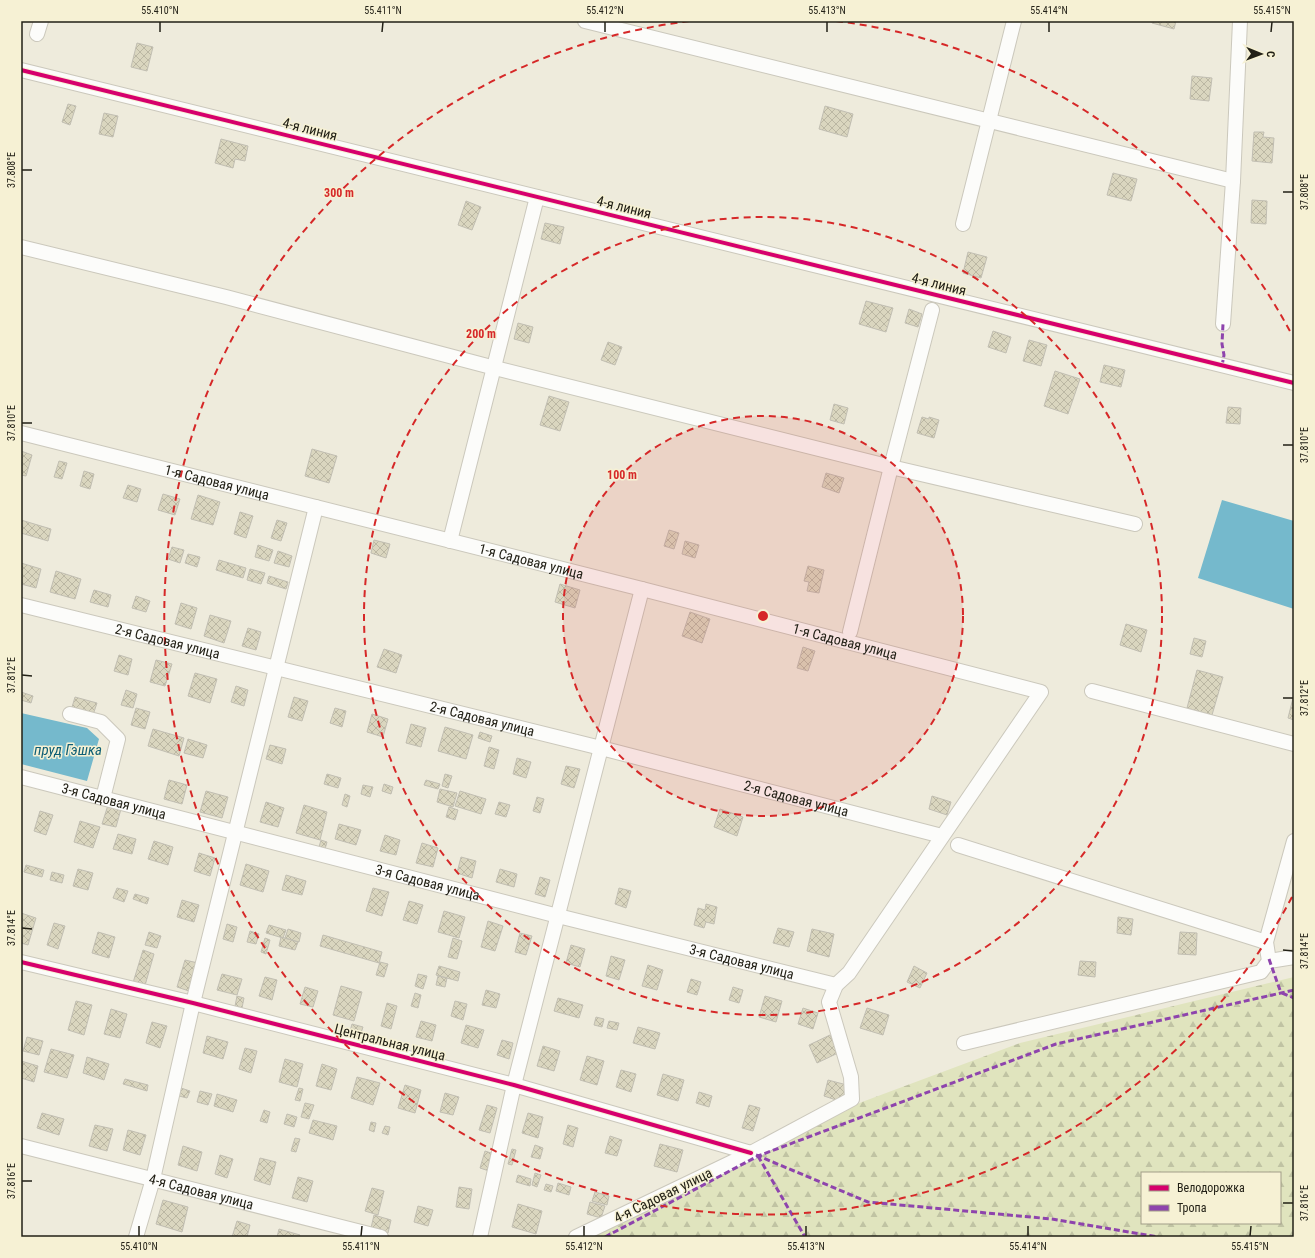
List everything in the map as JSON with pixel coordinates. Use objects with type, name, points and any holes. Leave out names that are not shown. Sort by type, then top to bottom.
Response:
[{"type":"street","points":[[585,21],[1233,181]]},
{"type":"street","points":[[963,224],[1014,21]]},
{"type":"street","points":[[1223,324],[1233,181],[1240,21]]},
{"type":"street","name":"4-я линия","points":[[21,70],[1294,383]]},
{"type":"street","points":[[450,541],[495,368],[537,196]]},
{"type":"street","points":[[21,247],[226,297],[495,368],[891,467],[1135,524]]},
{"type":"street","points":[[850,632],[932,310]]},
{"type":"street","name":"1-я Садовая улица","points":[[21,433],[316,506],[1040,692],[942,836]]},
{"type":"street","points":[[136,1237],[152,1179],[193,1003],[316,506]]},
{"type":"street","points":[[480,1237],[514,1085],[642,589]]},
{"type":"street","name":"2-я Садовая улица","points":[[21,605],[601,748],[942,836]]},
{"type":"street","points":[[1092,691],[1294,744]]},
{"type":"street","points":[[70,714],[101,722],[118,739],[103,798]]},
{"type":"street","name":"3-я Садовая улица","points":[[21,777],[558,916],[836,985]]},
{"type":"street","points":[[836,985],[849,973],[942,836]]},
{"type":"street","points":[[1269,961],[1266,942],[1294,841]]},
{"type":"street","points":[[958,845],[1266,942]]},
{"type":"street","points":[[964,1043],[1261,972],[1269,961],[1294,957]]},
{"type":"street","name":"Центральная улица","points":[[21,962],[193,1003],[514,1085],[751,1153]]},
{"type":"street","name":"4-я Садовая улица","points":[[576,1237],[751,1153],[852,1099],[851,1076],[829,1002],[836,985]]},
{"type":"street","name":"4-я Садовая улица","points":[[21,1146],[381,1237]]},
{"type":"green space","points":[[1294,977],[1294,1237],[572,1237],[862,1102],[1020,1043]]},
{"type":"water","points":[[1222,500],[1294,521],[1294,609],[1198,578]]},
{"type":"water","name":"пруд Гэшка","points":[[21,713],[87,728],[99,739],[87,781],[21,764]]},
{"type":"building","points":[[1152,21],[1176,21],[1174,29],[1152,23]]},
{"type":"building","points":[[137,43],[153,47],[147,71],[131,67]]},
{"type":"building","points":[[1192,76],[1212,78],[1209,101],[1190,99]]},
{"type":"building","points":[[68,104],[76,106],[70,125],[62,122]]},
{"type":"building","points":[[825,106],[853,114],[847,137],[819,129]]},
{"type":"building","points":[[104,113],[118,116],[113,137],[99,134]]},
{"type":"building","points":[[1254,132],[1264,132],[1263,137],[1274,138],[1272,163],[1252,161]]},
{"type":"building","points":[[221,139],[248,146],[245,161],[235,159],[233,168],[215,163]]},
{"type":"building","points":[[1113,173],[1137,179],[1131,201],[1107,195]]},
{"type":"building","points":[[1252,200],[1267,201],[1266,224],[1251,223]]},
{"type":"building","points":[[466,201],[481,207],[472,230],[458,225]]},
{"type":"building","points":[[545,223],[564,227],[560,244],[541,239]]},
{"type":"building","points":[[968,252],[987,257],[981,278],[963,273]]},
{"type":"building","points":[[866,301],[893,308],[886,332],[859,324]]},
{"type":"building","points":[[909,309],[922,314],[918,327],[905,323]]},
{"type":"building","points":[[518,323],[533,327],[529,343],[514,339]]},
{"type":"building","points":[[993,331],[1011,337],[1006,353],[988,347]]},
{"type":"building","points":[[1029,340],[1047,345],[1041,366],[1023,361]]},
{"type":"building","points":[[608,342],[622,347],[615,365],[601,360]]},
{"type":"building","points":[[1104,365],[1125,370],[1121,387],[1100,382]]},
{"type":"building","points":[[1055,371],[1080,379],[1068,414],[1044,406]]},
{"type":"building","points":[[549,396],[569,402],[560,431],[540,425]]},
{"type":"building","points":[[834,404],[848,408],[844,424],[830,420]]},
{"type":"building","points":[[1228,407],[1241,408],[1240,424],[1226,423]]},
{"type":"building","points":[[922,417],[929,419],[929,417],[939,420],[934,438],[917,433]]},
{"type":"building","points":[[312,449],[337,456],[329,483],[305,476]]},
{"type":"building","points":[[21,451],[32,455],[26,476],[21,475]]},
{"type":"building","points":[[59,461],[67,463],[62,479],[54,477]]},
{"type":"building","points":[[84,471],[94,474],[90,489],[80,486]]},
{"type":"building","points":[[826,473],[844,478],[839,493],[822,487]]},
{"type":"building","points":[[128,485],[141,489],[137,502],[123,498]]},
{"type":"building","points":[[163,494],[180,499],[175,515],[158,510]]},
{"type":"building","points":[[198,495],[220,502],[213,525],[191,519]]},
{"type":"building","points":[[240,512],[253,516],[246,538],[234,534]]},
{"type":"building","points":[[21,520],[51,529],[48,541],[21,533]]},
{"type":"building","points":[[277,520],[287,523],[281,541],[271,538]]},
{"type":"building","points":[[669,530],[679,533],[674,549],[664,546]]},
{"type":"building","points":[[374,540],[390,544],[386,558],[371,553]]},
{"type":"building","points":[[685,541],[699,545],[695,558],[682,554]]},
{"type":"building","points":[[258,545],[273,550],[269,561],[255,557]]},
{"type":"building","points":[[172,547],[184,550],[180,563],[168,559]]},
{"type":"building","points":[[278,551],[292,556],[289,567],[274,563]]},
{"type":"building","points":[[188,554],[200,557],[197,567],[185,563]]},
{"type":"building","points":[[219,560],[246,568],[243,578],[216,570]]},
{"type":"building","points":[[21,563],[41,569],[36,588],[21,584]]},
{"type":"building","points":[[808,566],[824,570],[819,593],[807,591],[809,582],[804,581]]},
{"type":"building","points":[[250,569],[265,573],[261,584],[247,580]]},
{"type":"building","points":[[56,571],[81,579],[75,599],[50,592]]},
{"type":"building","points":[[269,576],[288,582],[286,589],[267,583]]},
{"type":"building","points":[[560,584],[580,590],[575,608],[555,602]]},
{"type":"building","points":[[94,590],[111,595],[108,607],[90,602]]},
{"type":"building","points":[[136,596],[150,601],[146,612],[132,608]]},
{"type":"building","points":[[181,603],[197,608],[191,629],[175,624]]},
{"type":"building","points":[[690,612],[710,619],[702,643],[682,636]]},
{"type":"building","points":[[210,615],[231,621],[224,643],[204,636]]},
{"type":"building","points":[[1126,624],[1147,630],[1141,652],[1120,645]]},
{"type":"building","points":[[248,628],[261,632],[256,650],[242,646]]},
{"type":"building","points":[[1194,638],[1206,641],[1202,657],[1190,654]]},
{"type":"building","points":[[803,647],[815,651],[808,671],[797,668]]},
{"type":"building","points":[[384,649],[402,655],[396,673],[377,667]]},
{"type":"building","points":[[119,655],[132,659],[128,675],[114,671]]},
{"type":"building","points":[[156,660],[172,664],[165,686],[150,682]]},
{"type":"building","points":[[1197,670],[1223,677],[1212,715],[1187,708]]},
{"type":"building","points":[[195,673],[217,679],[210,703],[188,696]]},
{"type":"building","points":[[236,686],[248,690],[244,706],[231,702]]},
{"type":"building","points":[[126,690],[137,694],[133,708],[121,705]]},
{"type":"building","points":[[21,692],[33,696],[31,703],[21,700]]},
{"type":"building","points":[[75,697],[97,703],[91,721],[70,714]]},
{"type":"building","points":[[294,697],[308,701],[302,721],[288,717]]},
{"type":"building","points":[[1294,698],[1294,720],[1288,718]]},
{"type":"building","points":[[136,708],[150,712],[145,729],[131,725]]},
{"type":"building","points":[[335,708],[346,711],[342,727],[330,723]]},
{"type":"building","points":[[372,714],[388,719],[383,737],[367,732]]},
{"type":"building","points":[[411,724],[426,728],[421,747],[406,743]]},
{"type":"building","points":[[445,727],[473,735],[466,759],[438,751]]},
{"type":"building","points":[[153,729],[184,738],[179,756],[148,746]]},
{"type":"building","points":[[480,732],[492,736],[490,742],[478,738]]},
{"type":"building","points":[[188,739],[207,745],[203,758],[184,753]]},
{"type":"building","points":[[270,745],[286,749],[282,764],[266,759]]},
{"type":"building","points":[[489,747],[499,750],[494,769],[484,766]]},
{"type":"building","points":[[517,758],[531,762],[526,778],[513,774]]},
{"type":"building","points":[[566,766],[580,769],[574,788],[561,784]]},
{"type":"building","points":[[327,774],[341,778],[338,788],[324,784]]},
{"type":"building","points":[[445,774],[452,776],[448,788],[442,786]]},
{"type":"building","points":[[169,780],[187,785],[182,804],[164,799]]},
{"type":"building","points":[[426,780],[440,784],[438,789],[424,785]]},
{"type":"building","points":[[384,784],[393,787],[391,794],[382,791]]},
{"type":"building","points":[[363,785],[373,787],[370,797],[361,794]]},
{"type":"building","points":[[440,789],[457,793],[453,807],[437,802]]},
{"type":"building","points":[[206,791],[228,797],[222,818],[200,812]]},
{"type":"building","points":[[460,791],[486,799],[481,814],[455,806]]},
{"type":"building","points":[[345,794],[350,796],[347,807],[342,805]]},
{"type":"building","points":[[932,796],[951,802],[947,815],[929,809]]},
{"type":"building","points":[[537,797],[544,799],[540,813],[533,811]]},
{"type":"building","points":[[266,802],[284,808],[278,827],[260,822]]},
{"type":"building","points":[[499,802],[510,805],[506,817],[495,814]]},
{"type":"building","points":[[108,805],[121,809],[116,827],[102,824]]},
{"type":"building","points":[[304,805],[327,812],[320,840],[296,833]]},
{"type":"building","points":[[449,807],[458,810],[455,820],[446,817]]},
{"type":"building","points":[[720,809],[743,817],[737,836],[714,827]]},
{"type":"building","points":[[40,811],[53,815],[46,835],[34,831]]},
{"type":"building","points":[[80,821],[100,827],[93,848],[74,842]]},
{"type":"building","points":[[339,824],[361,830],[356,845],[335,839]]},
{"type":"building","points":[[118,834],[136,839],[132,854],[113,849]]},
{"type":"building","points":[[385,835],[400,840],[396,855],[380,851]]},
{"type":"building","points":[[321,840],[327,842],[323,856],[317,854]]},
{"type":"building","points":[[154,841],[173,847],[168,865],[148,859]]},
{"type":"building","points":[[422,843],[438,848],[433,867],[416,863]]},
{"type":"building","points":[[199,853],[215,858],[210,876],[194,871]]},
{"type":"building","points":[[461,857],[476,861],[472,878],[457,873]]},
{"type":"building","points":[[246,864],[269,871],[263,892],[240,885]]},
{"type":"building","points":[[26,865],[44,870],[42,877],[24,872]]},
{"type":"building","points":[[78,869],[93,873],[88,890],[73,886]]},
{"type":"building","points":[[500,869],[517,874],[514,887],[496,882]]},
{"type":"building","points":[[52,872],[64,875],[62,883],[50,880]]},
{"type":"building","points":[[286,875],[306,881],[302,895],[282,890]]},
{"type":"building","points":[[540,877],[550,880],[545,897],[535,894]]},
{"type":"building","points":[[117,888],[128,891],[124,902],[113,898]]},
{"type":"building","points":[[373,888],[389,892],[382,916],[366,911]]},
{"type":"building","points":[[619,888],[631,891],[626,908],[615,904]]},
{"type":"building","points":[[135,894],[149,898],[147,904],[133,899]]},
{"type":"building","points":[[182,900],[199,905],[194,922],[177,917]]},
{"type":"building","points":[[409,901],[423,905],[417,924],[403,920]]},
{"type":"building","points":[[706,904],[717,907],[714,924],[706,922],[704,928],[694,925],[698,908],[705,910]]},
{"type":"building","points":[[444,911],[465,917],[459,938],[438,932]]},
{"type":"building","points":[[21,913],[36,918],[28,945],[21,943]]},
{"type":"building","points":[[1118,917],[1133,919],[1131,935],[1117,933]]},
{"type":"building","points":[[488,921],[503,926],[495,951],[481,947]]},
{"type":"building","points":[[54,923],[65,926],[58,949],[47,945]]},
{"type":"building","points":[[227,924],[237,927],[233,942],[223,939]]},
{"type":"building","points":[[269,925],[286,930],[283,938],[266,933]]},
{"type":"building","points":[[778,928],[794,932],[789,947],[773,943]]},
{"type":"building","points":[[288,929],[301,933],[299,942],[285,938]]},
{"type":"building","points":[[812,929],[834,934],[829,957],[807,951]]},
{"type":"building","points":[[250,931],[259,934],[256,944],[247,942]]},
{"type":"building","points":[[98,932],[115,937],[109,958],[92,953]]},
{"type":"building","points":[[149,932],[161,936],[157,948],[145,945]]},
{"type":"building","points":[[1180,932],[1197,933],[1196,955],[1178,954]]},
{"type":"building","points":[[520,933],[532,936],[526,955],[515,952]]},
{"type":"building","points":[[323,935],[382,952],[379,963],[320,946]]},
{"type":"building","points":[[281,937],[298,942],[295,950],[279,946]]},
{"type":"building","points":[[265,938],[270,940],[266,954],[261,952]]},
{"type":"building","points":[[453,938],[462,941],[457,959],[448,957]]},
{"type":"building","points":[[571,945],[585,949],[580,967],[566,963]]},
{"type":"building","points":[[143,950],[154,954],[144,989],[132,986]]},
{"type":"building","points":[[611,956],[625,960],[619,980],[606,976]]},
{"type":"building","points":[[185,960],[198,963],[189,991],[177,987]]},
{"type":"building","points":[[1080,961],[1096,962],[1095,977],[1078,975]]},
{"type":"building","points":[[380,962],[388,964],[384,977],[376,975]]},
{"type":"building","points":[[648,965],[663,970],[657,990],[642,986]]},
{"type":"building","points":[[439,966],[460,972],[458,981],[436,975]]},
{"type":"building","points":[[914,966],[927,973],[920,988],[907,982]]},
{"type":"building","points":[[222,974],[242,979],[237,995],[217,990]]},
{"type":"building","points":[[418,974],[427,976],[423,989],[415,986]]},
{"type":"building","points":[[438,976],[447,978],[445,987],[436,985]]},
{"type":"building","points":[[265,977],[277,980],[272,1000],[259,996]]},
{"type":"building","points":[[691,979],[701,982],[697,995],[687,992]]},
{"type":"building","points":[[341,986],[362,992],[354,1021],[333,1015]]},
{"type":"building","points":[[305,987],[318,991],[313,1007],[300,1004]]},
{"type":"building","points":[[733,987],[743,990],[739,1003],[729,1000]]},
{"type":"building","points":[[486,990],[500,994],[496,1008],[482,1005]]},
{"type":"building","points":[[415,993],[421,995],[418,1008],[411,1006]]},
{"type":"building","points":[[237,996],[244,998],[242,1008],[235,1006]]},
{"type":"building","points":[[765,996],[782,1001],[776,1022],[759,1017]]},
{"type":"building","points":[[558,998],[583,1005],[579,1018],[554,1011]]},
{"type":"building","points":[[76,1001],[92,1005],[84,1035],[68,1030]]},
{"type":"building","points":[[455,1001],[467,1004],[463,1020],[451,1016]]},
{"type":"building","points":[[387,1003],[397,1006],[391,1029],[381,1026]]},
{"type":"building","points":[[803,1008],[818,1013],[813,1029],[798,1024]]},
{"type":"building","points":[[867,1008],[889,1015],[883,1035],[860,1028]]},
{"type":"building","points":[[111,1009],[127,1014],[120,1038],[104,1034]]},
{"type":"building","points":[[596,1017],[604,1019],[602,1027],[594,1025]]},
{"type":"building","points":[[421,1021],[436,1025],[432,1041],[416,1037]]},
{"type":"building","points":[[609,1021],[619,1023],[617,1030],[607,1028]]},
{"type":"building","points":[[152,1022],[167,1026],[160,1048],[146,1043]]},
{"type":"building","points":[[352,1024],[363,1027],[358,1042],[348,1039]]},
{"type":"building","points":[[466,1025],[484,1030],[478,1048],[461,1043]]},
{"type":"building","points":[[638,1027],[660,1033],[655,1049],[633,1043]]},
{"type":"building","points":[[830,1035],[838,1053],[817,1063],[809,1045]]},
{"type":"building","points":[[207,1036],[228,1042],[223,1059],[203,1053]]},
{"type":"building","points":[[27,1037],[43,1041],[39,1055],[23,1051]]},
{"type":"building","points":[[502,1040],[513,1043],[509,1059],[497,1055]]},
{"type":"building","points":[[543,1046],[560,1051],[554,1071],[537,1066]]},
{"type":"building","points":[[245,1048],[257,1051],[251,1073],[239,1069]]},
{"type":"building","points":[[51,1049],[74,1055],[67,1078],[44,1072]]},
{"type":"building","points":[[587,1056],[604,1061],[597,1085],[580,1080]]},
{"type":"building","points":[[87,1057],[109,1064],[104,1080],[83,1073]]},
{"type":"building","points":[[285,1059],[303,1064],[297,1087],[279,1082]]},
{"type":"building","points":[[21,1061],[38,1066],[34,1082],[21,1078]]},
{"type":"building","points":[[322,1064],[337,1069],[331,1090],[316,1086]]},
{"type":"building","points":[[621,1070],[636,1074],[631,1092],[616,1087]]},
{"type":"building","points":[[663,1074],[684,1080],[678,1101],[657,1095]]},
{"type":"building","points":[[357,1077],[380,1083],[373,1105],[351,1098]]},
{"type":"building","points":[[125,1079],[148,1085],[147,1091],[123,1084]]},
{"type":"building","points":[[828,1080],[847,1085],[842,1102],[824,1096]]},
{"type":"building","points":[[405,1085],[421,1090],[415,1113],[398,1108]]},
{"type":"building","points":[[181,1088],[190,1091],[187,1098],[179,1096]]},
{"type":"building","points":[[299,1088],[303,1089],[300,1101],[295,1100]]},
{"type":"building","points":[[200,1091],[212,1094],[208,1105],[197,1102]]},
{"type":"building","points":[[699,1092],[712,1096],[709,1107],[696,1103]]},
{"type":"building","points":[[445,1093],[459,1097],[453,1115],[440,1112]]},
{"type":"building","points":[[217,1094],[237,1100],[233,1112],[214,1106]]},
{"type":"building","points":[[305,1103],[314,1105],[309,1119],[301,1117]]},
{"type":"building","points":[[487,1105],[497,1108],[490,1133],[479,1130]]},
{"type":"building","points":[[749,1105],[760,1108],[753,1131],[742,1128]]},
{"type":"building","points":[[264,1110],[270,1112],[267,1123],[260,1121]]},
{"type":"building","points":[[42,1113],[64,1119],[59,1135],[37,1128]]},
{"type":"building","points":[[528,1113],[543,1117],[538,1138],[522,1133]]},
{"type":"building","points":[[287,1114],[297,1117],[294,1127],[284,1124]]},
{"type":"building","points":[[313,1120],[337,1126],[333,1140],[309,1133]]},
{"type":"building","points":[[371,1122],[376,1123],[374,1132],[369,1130]]},
{"type":"building","points":[[95,1125],[113,1129],[107,1151],[89,1146]]},
{"type":"building","points":[[568,1125],[578,1128],[573,1147],[563,1144]]},
{"type":"building","points":[[385,1126],[390,1127],[388,1135],[382,1133]]},
{"type":"building","points":[[128,1130],[146,1135],[140,1155],[123,1150]]},
{"type":"building","points":[[610,1136],[622,1140],[617,1156],[605,1153]]},
{"type":"building","points":[[295,1138],[300,1139],[296,1152],[291,1151]]},
{"type":"building","points":[[660,1144],[683,1150],[677,1172],[654,1166]]},
{"type":"building","points":[[535,1145],[543,1148],[540,1159],[531,1157]]},
{"type":"building","points":[[183,1146],[202,1152],[197,1171],[178,1165]]},
{"type":"building","points":[[512,1149],[516,1150],[512,1165],[508,1164]]},
{"type":"building","points":[[485,1151],[494,1154],[489,1171],[480,1168]]},
{"type":"building","points":[[220,1155],[233,1159],[227,1178],[215,1174]]},
{"type":"building","points":[[260,1158],[276,1162],[270,1185],[254,1180]]},
{"type":"building","points":[[535,1173],[541,1175],[537,1187],[532,1185]]},
{"type":"building","points":[[518,1175],[531,1179],[530,1186],[516,1182]]},
{"type":"building","points":[[298,1177],[313,1181],[307,1202],[292,1198]]},
{"type":"building","points":[[558,1183],[571,1187],[569,1195],[556,1191]]},
{"type":"building","points":[[546,1184],[553,1186],[551,1192],[544,1190]]},
{"type":"building","points":[[459,1187],[472,1189],[469,1209],[456,1207]]},
{"type":"building","points":[[372,1188],[384,1191],[378,1215],[365,1211]]},
{"type":"building","points":[[595,1192],[609,1196],[607,1205],[592,1201]]},
{"type":"building","points":[[163,1200],[188,1207],[182,1232],[156,1224]]},
{"type":"building","points":[[590,1202],[605,1206],[601,1218],[587,1214]]},
{"type":"building","points":[[518,1204],[542,1211],[536,1234],[512,1227]]},
{"type":"building","points":[[418,1206],[433,1210],[428,1226],[414,1222]]},
{"type":"building","points":[[374,1215],[391,1220],[388,1233],[371,1228]]},
{"type":"building","points":[[237,1221],[250,1225],[247,1237],[232,1237]]},
{"type":"building","points":[[279,1229],[300,1235],[299,1237],[277,1237]]},
{"type":"marked path","points":[[1222,366],[1224,355],[1222,344],[1223,324]]},
{"type":"marked path","points":[[1269,959],[1281,993]]},
{"type":"marked path","points":[[605,1237],[758,1156],[1056,1044],[1294,990]]},
{"type":"marked path","points":[[1282,993],[1294,998]]},
{"type":"marked path","points":[[756,1155],[868,1202],[1052,1219],[1158,1237]]},
{"type":"marked path","points":[[758,1156],[805,1237]]},
{"type":"cycle path","points":[[21,70],[1294,383]]},
{"type":"cycle path","points":[[21,962],[193,1003],[514,1085],[751,1153]]}]
